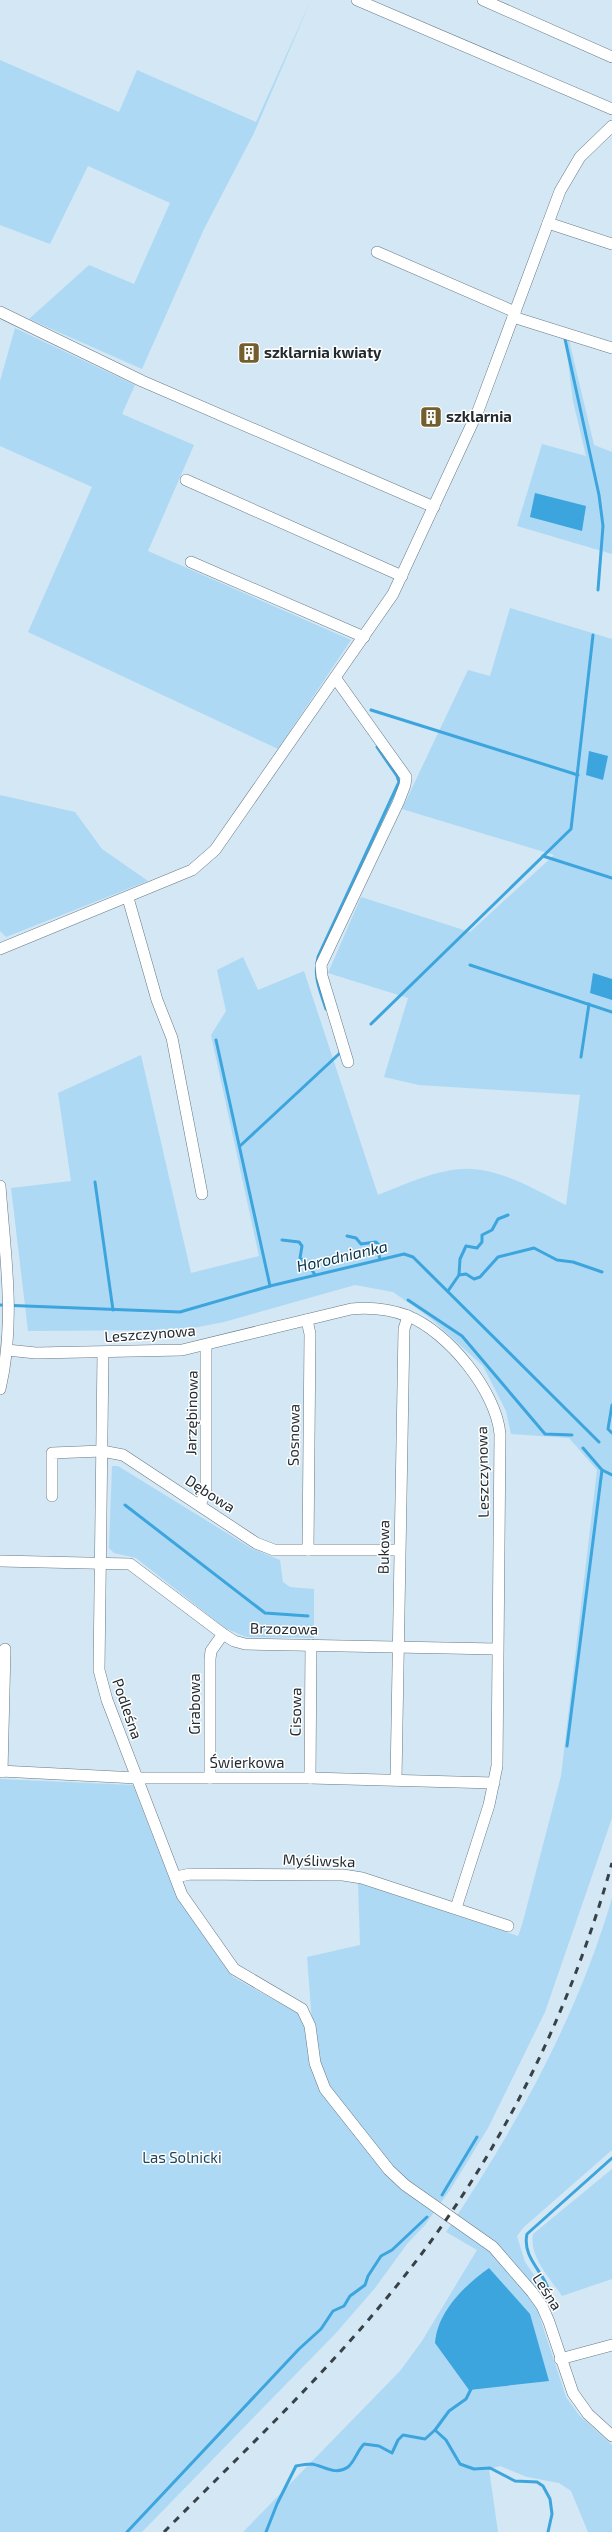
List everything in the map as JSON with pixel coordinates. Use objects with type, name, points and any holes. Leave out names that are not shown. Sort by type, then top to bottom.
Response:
[{"type":"street","points":[[357,0],[612,109]]},
{"type":"street","points":[[483,0],[612,57]]},
{"type":"street","points":[[0,949],[128,898],[192,870],[215,850],[336,679],[393,594],[478,411],[560,191],[580,157],[612,126]]},
{"type":"street","points":[[548,223],[612,244]]},
{"type":"street","points":[[377,252],[514,314],[612,348]]},
{"type":"street","points":[[0,312],[142,381],[434,507]]},
{"type":"street","points":[[186,480],[402,576]]},
{"type":"street","points":[[191,562],[364,637]]},
{"type":"street","points":[[336,679],[406,777],[406,786],[321,965],[322,976],[348,1062]]},
{"type":"street","points":[[128,898],[157,1000],[172,1038],[202,1194]]},
{"type":"street","points":[[0,1186],[9,1292],[8,1350],[0,1389]]},
{"type":"street","name":"Leszczynowa","points":[[8,1350],[36,1353],[103,1353],[182,1350],[351,1309],[371,1308],[389,1310],[408,1316],[440,1337],[482,1384],[494,1408],[499,1424],[497,1766],[494,1783]]},
{"type":"street","name":"Bukowa","points":[[396,1780],[404,1329],[408,1316]]},
{"type":"street","name":"Sosnowa","points":[[307,1320],[310,1334],[308,1550]]},
{"type":"street","name":"Jarzębinowa","points":[[200,1505],[206,1491],[206,1345]]},
{"type":"street","name":"Podleśna","points":[[103,1353],[99,1670],[107,1700],[182,1895],[234,1969],[302,2009]]},
{"type":"street","name":"Dębowa","points":[[52,1496],[52,1453],[102,1451],[123,1455],[256,1543],[274,1550],[399,1550]]},
{"type":"street","name":"Brzozowa","points":[[0,1561],[100,1562],[123,1563],[134,1566],[222,1634],[234,1641],[245,1644],[497,1649]]},
{"type":"street","name":"Grabowa","points":[[210,1778],[210,1659],[211,1651],[222,1634]]},
{"type":"street","name":"Cisowa","points":[[310,1778],[311,1645]]},
{"type":"street","points":[[1,1771],[5,1649]]},
{"type":"street","name":"Świerkowa","points":[[1,1771],[137,1778],[310,1778],[494,1783]]},
{"type":"street","points":[[456,1908],[494,1783]]},
{"type":"street","name":"Myśliwska","points":[[176,1877],[190,1874],[343,1875],[362,1878],[508,1926]]},
{"type":"street","name":"Leśna","points":[[302,2009],[310,2026],[315,2063],[325,2088],[389,2170],[404,2184],[493,2247],[532,2292],[542,2306],[549,2322],[567,2381],[579,2403],[612,2436]]},
{"type":"street","points":[[560,2359],[612,2345]]},
{"type":"green space","points":[[311,0],[254,133],[204,229],[142,369],[29,319],[89,265],[134,284],[170,203],[88,166],[50,244],[0,225],[0,60],[119,112],[137,70],[256,122]]},
{"type":"green space","points":[[15,328],[135,385],[122,414],[194,445],[148,551],[351,640],[278,749],[28,632],[92,487],[0,446],[0,381]]},
{"type":"green space","points":[[565,339],[569,340],[594,445],[612,452],[612,554],[517,526],[542,444],[586,456],[573,401]]},
{"type":"green space","name":"Las Solnicki","points":[[510,608],[612,639],[612,1818],[545,2012],[488,2128],[450,2190],[425,2225],[407,2244],[375,2288],[336,2333],[142,2532],[0,2532],[0,1779],[133,1785],[176,1896],[233,1977],[312,2021],[307,1957],[360,1945],[358,1883],[518,1936],[522,1925],[561,1776],[597,1470],[569,1438],[511,1434],[506,1411],[483,1366],[429,1317],[393,1292],[355,1285],[224,1322],[183,1330],[28,1331],[11,1188],[71,1181],[58,1093],[141,1055],[191,1273],[259,1256],[211,1035],[226,1011],[217,970],[243,957],[258,990],[304,971],[378,1195],[436,1173],[460,1169],[472,1169],[497,1174],[521,1182],[566,1205],[580,1095],[419,1085],[384,1077],[408,998],[328,973],[361,897],[470,932],[554,855],[402,809],[468,670],[490,676]]},
{"type":"green space","points":[[0,795],[75,812],[102,849],[148,881],[6,937],[0,931]]},
{"type":"green space","points":[[112,1466],[118,1466],[251,1548],[280,1560],[283,1582],[290,1587],[314,1589],[314,1638],[246,1637],[225,1628],[136,1558],[114,1553],[109,1548]]},
{"type":"green space","points":[[612,1898],[612,2150],[524,2227],[517,2236],[525,2262],[545,2291],[539,2315],[566,2397],[579,2415],[612,2445],[612,2532],[588,2532],[571,2491],[559,2483],[527,2477],[500,2466],[489,2469],[498,2532],[243,2532],[400,2371],[422,2341],[477,2250],[446,2232],[472,2193],[520,2113],[542,2071],[581,1986],[598,1943]]},
{"type":"green space","points":[[612,2169],[612,2279],[562,2296],[546,2275],[537,2259],[534,2251],[533,2234]]},
{"type":"water","points":[[535,493],[586,506],[582,531],[530,517]]},
{"type":"water","points":[[589,751],[608,756],[603,780],[586,775]]},
{"type":"water","points":[[593,973],[612,979],[612,1000],[590,993]]},
{"type":"water","points":[[489,2268],[530,2314],[549,2381],[469,2390],[435,2343],[441,2321],[454,2300],[462,2291]]},
{"type":"waterway","points":[[565,339],[599,495],[603,526],[598,590]]},
{"type":"waterway","points":[[371,1024],[571,829],[593,635]]},
{"type":"waterway","points":[[371,710],[578,775]]},
{"type":"waterway","points":[[326,1009],[316,971],[318,957],[399,782],[397,776],[377,747]]},
{"type":"waterway","points":[[543,856],[612,878]]},
{"type":"waterway","points":[[470,965],[612,1012]]},
{"type":"waterway","points":[[581,1057],[589,1004]]},
{"type":"waterway","points":[[216,1040],[270,1286]]},
{"type":"waterway","points":[[240,1146],[340,1053],[340,1050]]},
{"type":"waterway","points":[[95,1182],[113,1310]]},
{"type":"waterway","points":[[459,1275],[460,1259],[466,1246],[477,1248],[482,1242],[482,1235],[492,1230],[498,1219],[508,1215]]},
{"type":"waterway","points":[[347,1236],[356,1238],[361,1244],[376,1242],[380,1246],[378,1252],[380,1259]]},
{"type":"waterway","points":[[282,1240],[299,1242],[302,1246],[300,1258],[309,1265],[315,1275]]},
{"type":"waterway","points":[[448,1291],[459,1275],[466,1274],[474,1279],[480,1277],[498,1257],[534,1248],[557,1260],[573,1262],[602,1272]]},
{"type":"waterway","name":"Horodnianka","points":[[0,1305],[180,1312],[270,1286],[404,1254],[413,1257],[599,1442]]},
{"type":"waterway","points":[[408,1300],[462,1336],[545,1434],[572,1435]]},
{"type":"waterway","points":[[612,1405],[608,1429],[612,1433]]},
{"type":"waterway","points":[[583,1448],[602,1470],[612,1475]]},
{"type":"waterway","points":[[567,1746],[602,1470]]},
{"type":"waterway","points":[[125,1505],[265,1613],[308,1616]]},
{"type":"waterway","points":[[442,2195],[477,2137]]},
{"type":"waterway","points":[[549,2298],[546,2283],[528,2252],[526,2244],[527,2234],[612,2158]]},
{"type":"waterway","points":[[127,2532],[299,2349],[321,2329],[333,2311],[344,2306],[350,2296],[365,2285],[368,2276],[381,2256],[392,2250],[427,2217]]},
{"type":"waterway","points":[[266,2532],[277,2504],[296,2466],[312,2464],[330,2470],[339,2471],[350,2465],[364,2444],[379,2446],[392,2453],[398,2440],[403,2435],[425,2439],[435,2430],[449,2411],[466,2399],[472,2387]]},
{"type":"waterway","points":[[435,2430],[446,2440],[460,2464],[474,2469],[490,2468],[515,2481],[537,2482],[543,2486],[550,2499],[552,2514],[548,2532]]},
{"type":"railway","points":[[164,2532],[280,2416],[364,2325],[428,2246],[462,2196],[494,2144],[524,2090],[550,2035],[573,1979],[594,1921],[612,1863]]},
{"type":"place","name":"szklarnia kwiaty","points":[[249,353]]},
{"type":"place","name":"szklarnia","points":[[431,417]]}]
